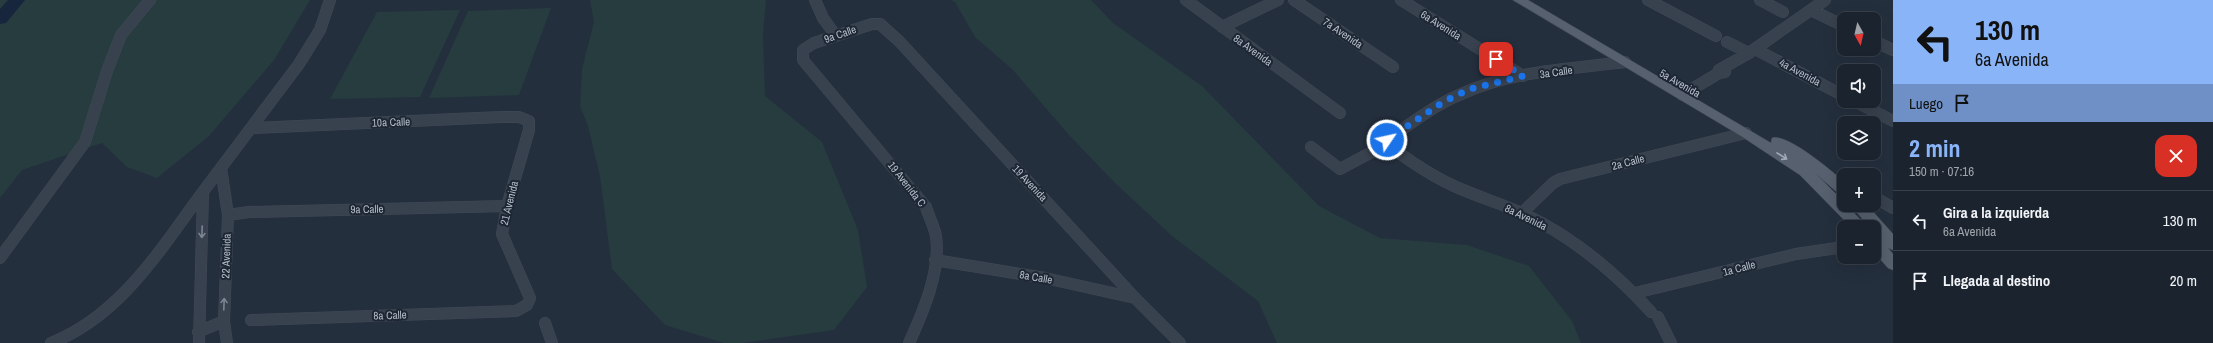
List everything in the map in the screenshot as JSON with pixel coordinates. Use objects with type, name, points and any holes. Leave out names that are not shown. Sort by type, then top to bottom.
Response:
[{"type":"main road","name":"5a Avenida","points":[[1519,0],[1625,62],[1686,92],[1805,171],[1853,220]]},
{"type":"main road","name":"5a Avenida","points":[[1534,0],[1686,92],[1823,171],[1837,184]]},
{"type":"main road","points":[[1864,212],[1893,244]]},
{"type":"main road","points":[[1881,251],[1893,264]]},
{"type":"street","points":[[0,258],[85,142],[107,71],[121,35],[150,0]]},
{"type":"street","points":[[51,343],[64,339],[94,322],[123,295],[252,128],[310,46],[320,30],[330,0]]},
{"type":"street","points":[[815,0],[823,18],[836,36]]},
{"type":"street","name":"8a Avenida","points":[[1186,0],[1340,113]]},
{"type":"street","points":[[1222,27],[1278,0]]},
{"type":"street","name":"7a Avenida","points":[[1294,0],[1393,67]]},
{"type":"street","name":"6a Avenida","points":[[1401,0],[1523,76]]},
{"type":"street","points":[[1648,0],[1716,36]]},
{"type":"street","points":[[1760,0],[1783,12]]},
{"type":"street","points":[[1686,92],[1729,69],[1733,66],[1732,63],[1752,51],[1825,0]]},
{"type":"street","points":[[1811,10],[1837,23]]},
{"type":"street","name":"9a Calle","points":[[803,50],[814,43],[872,24],[880,24]]},
{"type":"street","name":"19 Avenida","points":[[880,24],[899,41],[1135,298],[1180,343]]},
{"type":"street","name":"4a Avenida","points":[[1727,42],[1752,51],[1837,93]]},
{"type":"street","points":[[1881,44],[1893,50]]},
{"type":"street","name":"19 Avenida C","points":[[803,50],[803,60],[926,207],[936,237],[935,260],[920,322],[909,343]]},
{"type":"street","name":"3a Calle","points":[[1387,144],[1387,140],[1443,102],[1470,89],[1523,76],[1625,62]]},
{"type":"street","points":[[1868,108],[1893,121]]},
{"type":"street","name":"10a Calle","points":[[252,128],[501,117],[519,117],[529,121]]},
{"type":"street","name":"21 Avenida","points":[[527,305],[530,295],[502,234],[507,206],[529,130],[529,121]]},
{"type":"street","name":"2a Calle","points":[[1522,214],[1553,183],[1560,179],[1746,133]]},
{"type":"street","points":[[1311,147],[1340,168],[1387,144]]},
{"type":"street","name":"8a Avenida","points":[[1387,144],[1427,173],[1522,214],[1570,240],[1635,293],[1655,315],[1671,343]]},
{"type":"street","name":"22 Avenida","points":[[221,168],[228,215],[224,321],[227,343]]},
{"type":"street","points":[[199,338],[203,193]]},
{"type":"street","points":[[1881,201],[1893,208]]},
{"type":"street","name":"9a Calle","points":[[228,215],[249,212],[507,206]]},
{"type":"street","name":"1a Calle","points":[[1635,293],[1796,254],[1837,248]]},
{"type":"street","name":"8a Calle","points":[[935,260],[1045,278],[1135,298]]},
{"type":"street","name":"8a Calle","points":[[251,320],[516,311],[527,305]]},
{"type":"street","points":[[199,338],[224,321]]},
{"type":"street","points":[[545,323],[552,343]]},
{"type":"green space","points":[[0,0],[310,0],[274,60],[209,136],[157,178],[127,167],[102,143],[22,170],[0,198]]},
{"type":"green space","points":[[590,0],[766,0],[763,35],[765,96],[822,142],[858,230],[867,287],[834,330],[743,343],[724,343],[665,325],[612,269],[600,176],[588,126],[580,106],[582,69],[594,22]]},
{"type":"green space","points":[[950,0],[1091,0],[1113,23],[1202,86],[1319,206],[1380,238],[1467,245],[1529,266],[1572,321],[1581,343],[1277,343],[1258,301],[1172,236],[1114,182],[1068,134],[1013,70],[975,37],[955,2]]},
{"type":"green space","points":[[551,8],[519,95],[429,98],[468,11]]},
{"type":"green space","points":[[460,10],[420,97],[330,99],[377,12]]},
{"type":"waterway","points":[[0,19],[17,0]]},
{"type":"route","points":[[1387,140],[1443,102],[1470,89],[1523,76],[1496,59]]}]
